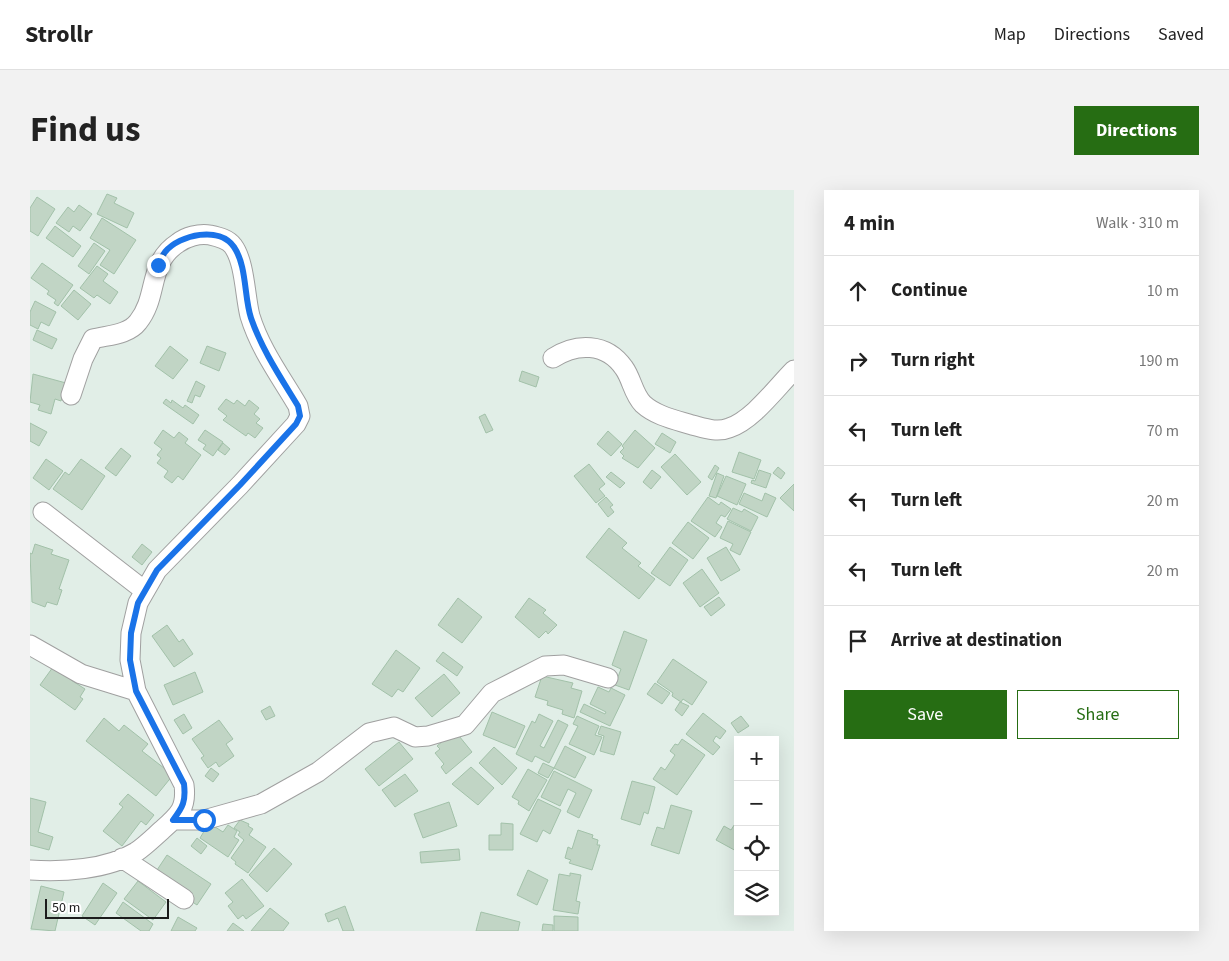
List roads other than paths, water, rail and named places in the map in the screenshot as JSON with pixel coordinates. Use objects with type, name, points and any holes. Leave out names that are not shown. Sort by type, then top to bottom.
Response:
[{"type":"street","points":[[30,870],[48,871],[104,864],[135,853],[173,820],[184,806],[186,799],[184,784],[136,691],[130,660],[131,633],[138,603],[157,570],[240,485],[296,424],[300,416],[298,406],[261,345],[250,316],[239,258],[234,247],[227,240],[204,234],[184,239],[166,251],[158,265],[152,290],[138,322],[130,330],[93,339],[83,359],[70,395]]},
{"type":"street","points":[[554,358],[567,349],[600,348],[624,368],[635,394],[643,404],[664,416],[710,430],[728,429],[747,418],[794,370]]},
{"type":"street","points":[[43,512],[145,591]]},
{"type":"street","points":[[30,645],[81,674],[136,691]]},
{"type":"street","points":[[173,820],[204,820],[261,804],[318,772],[369,733],[394,727],[415,737],[428,736],[465,725],[492,693],[545,666],[564,665],[608,678]]},
{"type":"street","points":[[122,858],[184,899]]}]
